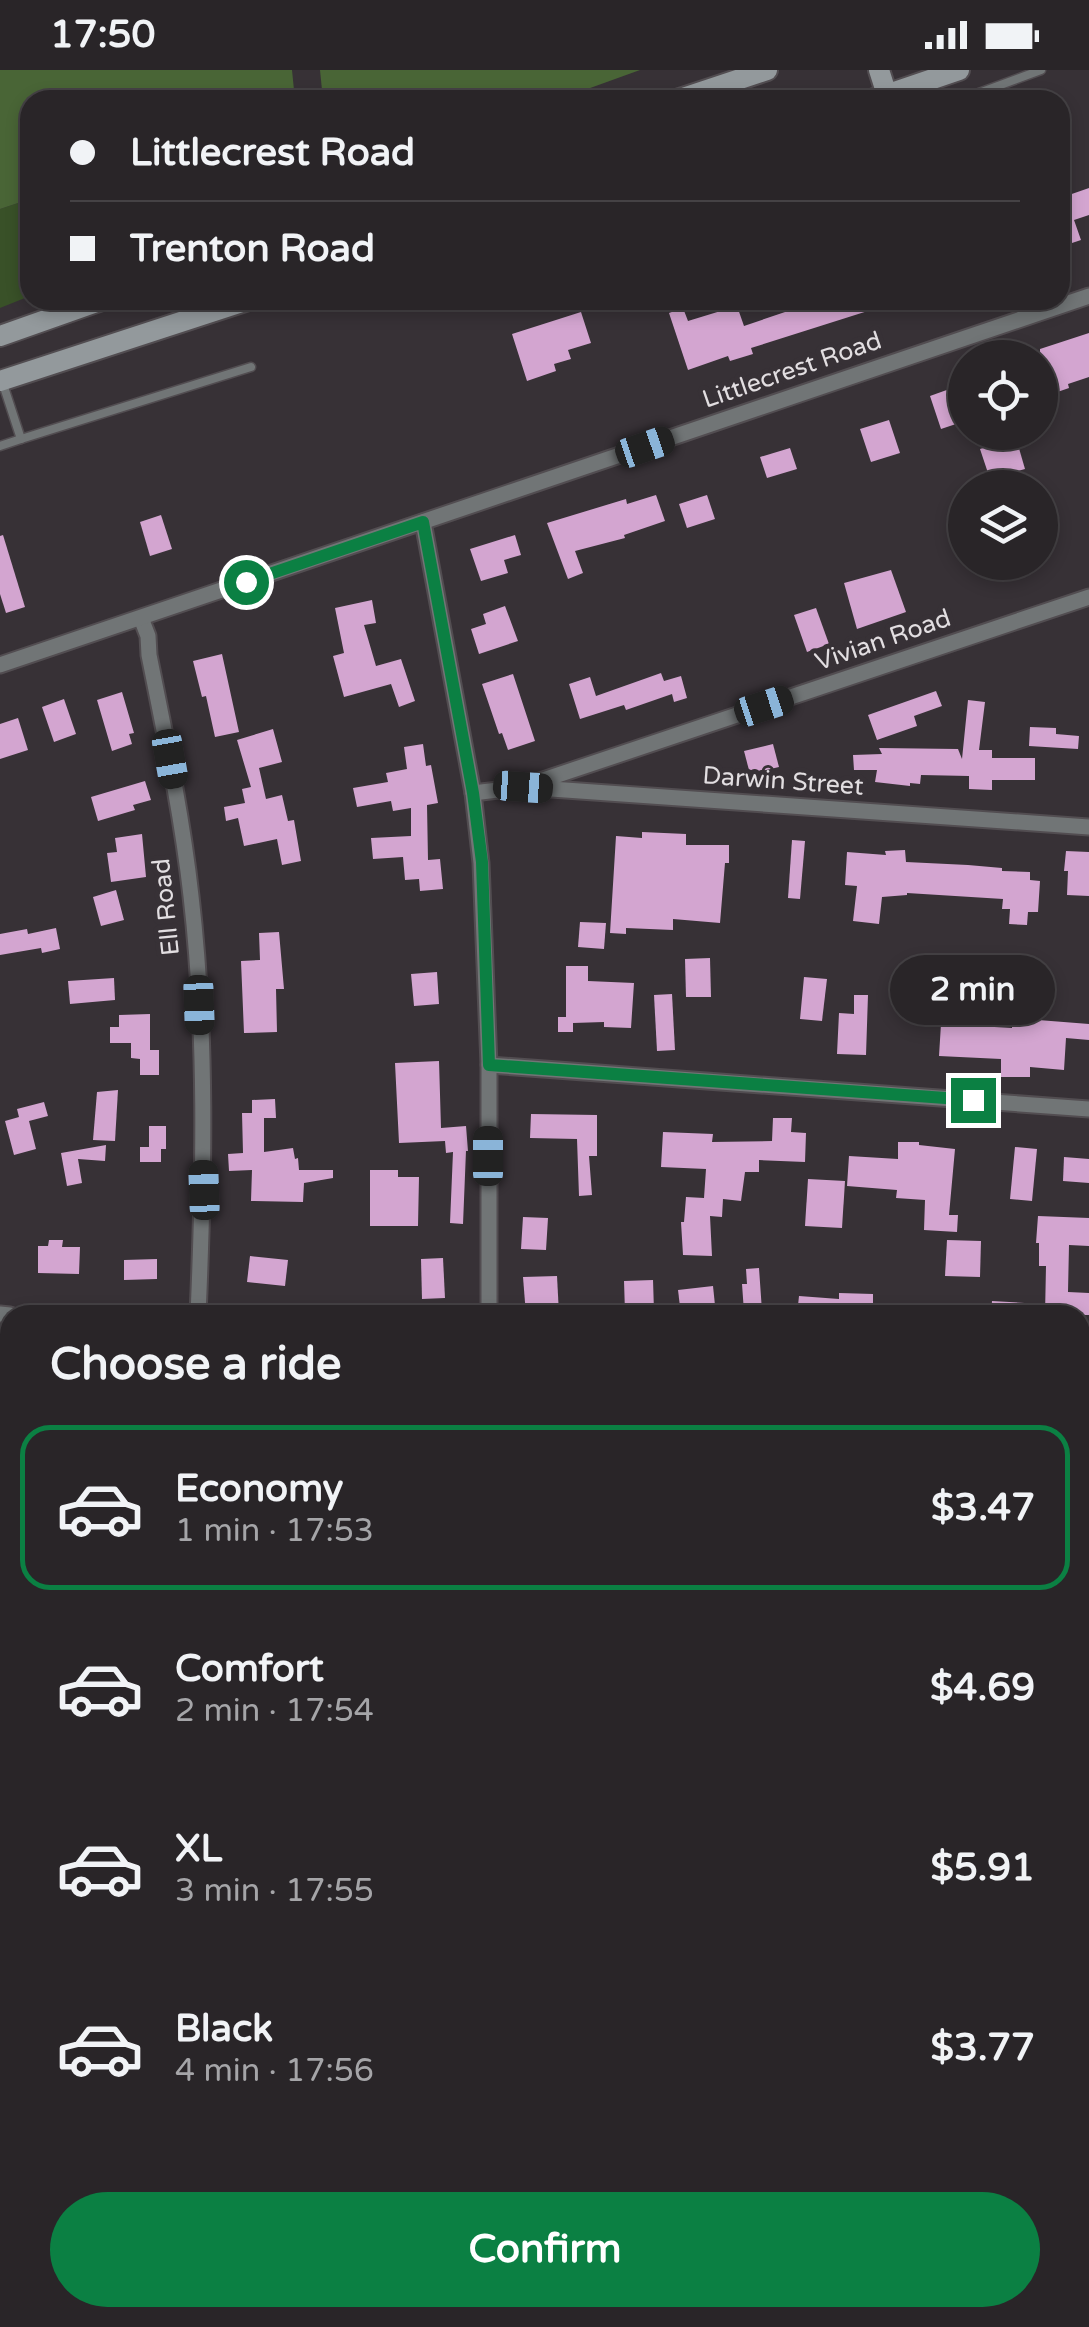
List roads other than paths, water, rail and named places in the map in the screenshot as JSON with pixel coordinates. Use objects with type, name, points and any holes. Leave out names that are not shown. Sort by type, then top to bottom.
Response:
[{"type":"main road","points":[[707,90],[767,70]]},
{"type":"main road","points":[[904,90],[959,70]]},
{"type":"main road","points":[[0,336],[74,310]]},
{"type":"main road","points":[[1,380],[217,310]]},
{"type":"street","name":"Littlecrest Road","points":[[0,664],[1048,310]]},
{"type":"street","points":[[423,522],[482,862],[489,1065],[489,1305]]},
{"type":"street","name":"Vivian Road","points":[[523,787],[1089,597]]},
{"type":"street","name":"Ell Road","points":[[140,618],[148,636],[148,655],[182,827],[198,968],[204,1190],[198,1305]]},
{"type":"street","name":"Darwin Street","points":[[473,793],[523,787],[1089,827]]},
{"type":"street","points":[[489,1065],[1089,1108]]},
{"type":"lane","points":[[983,90],[1020,74],[1041,70]]},
{"type":"lane","points":[[0,446],[250,367]]},
{"type":"lane","points":[[1,380],[22,439]]}]
